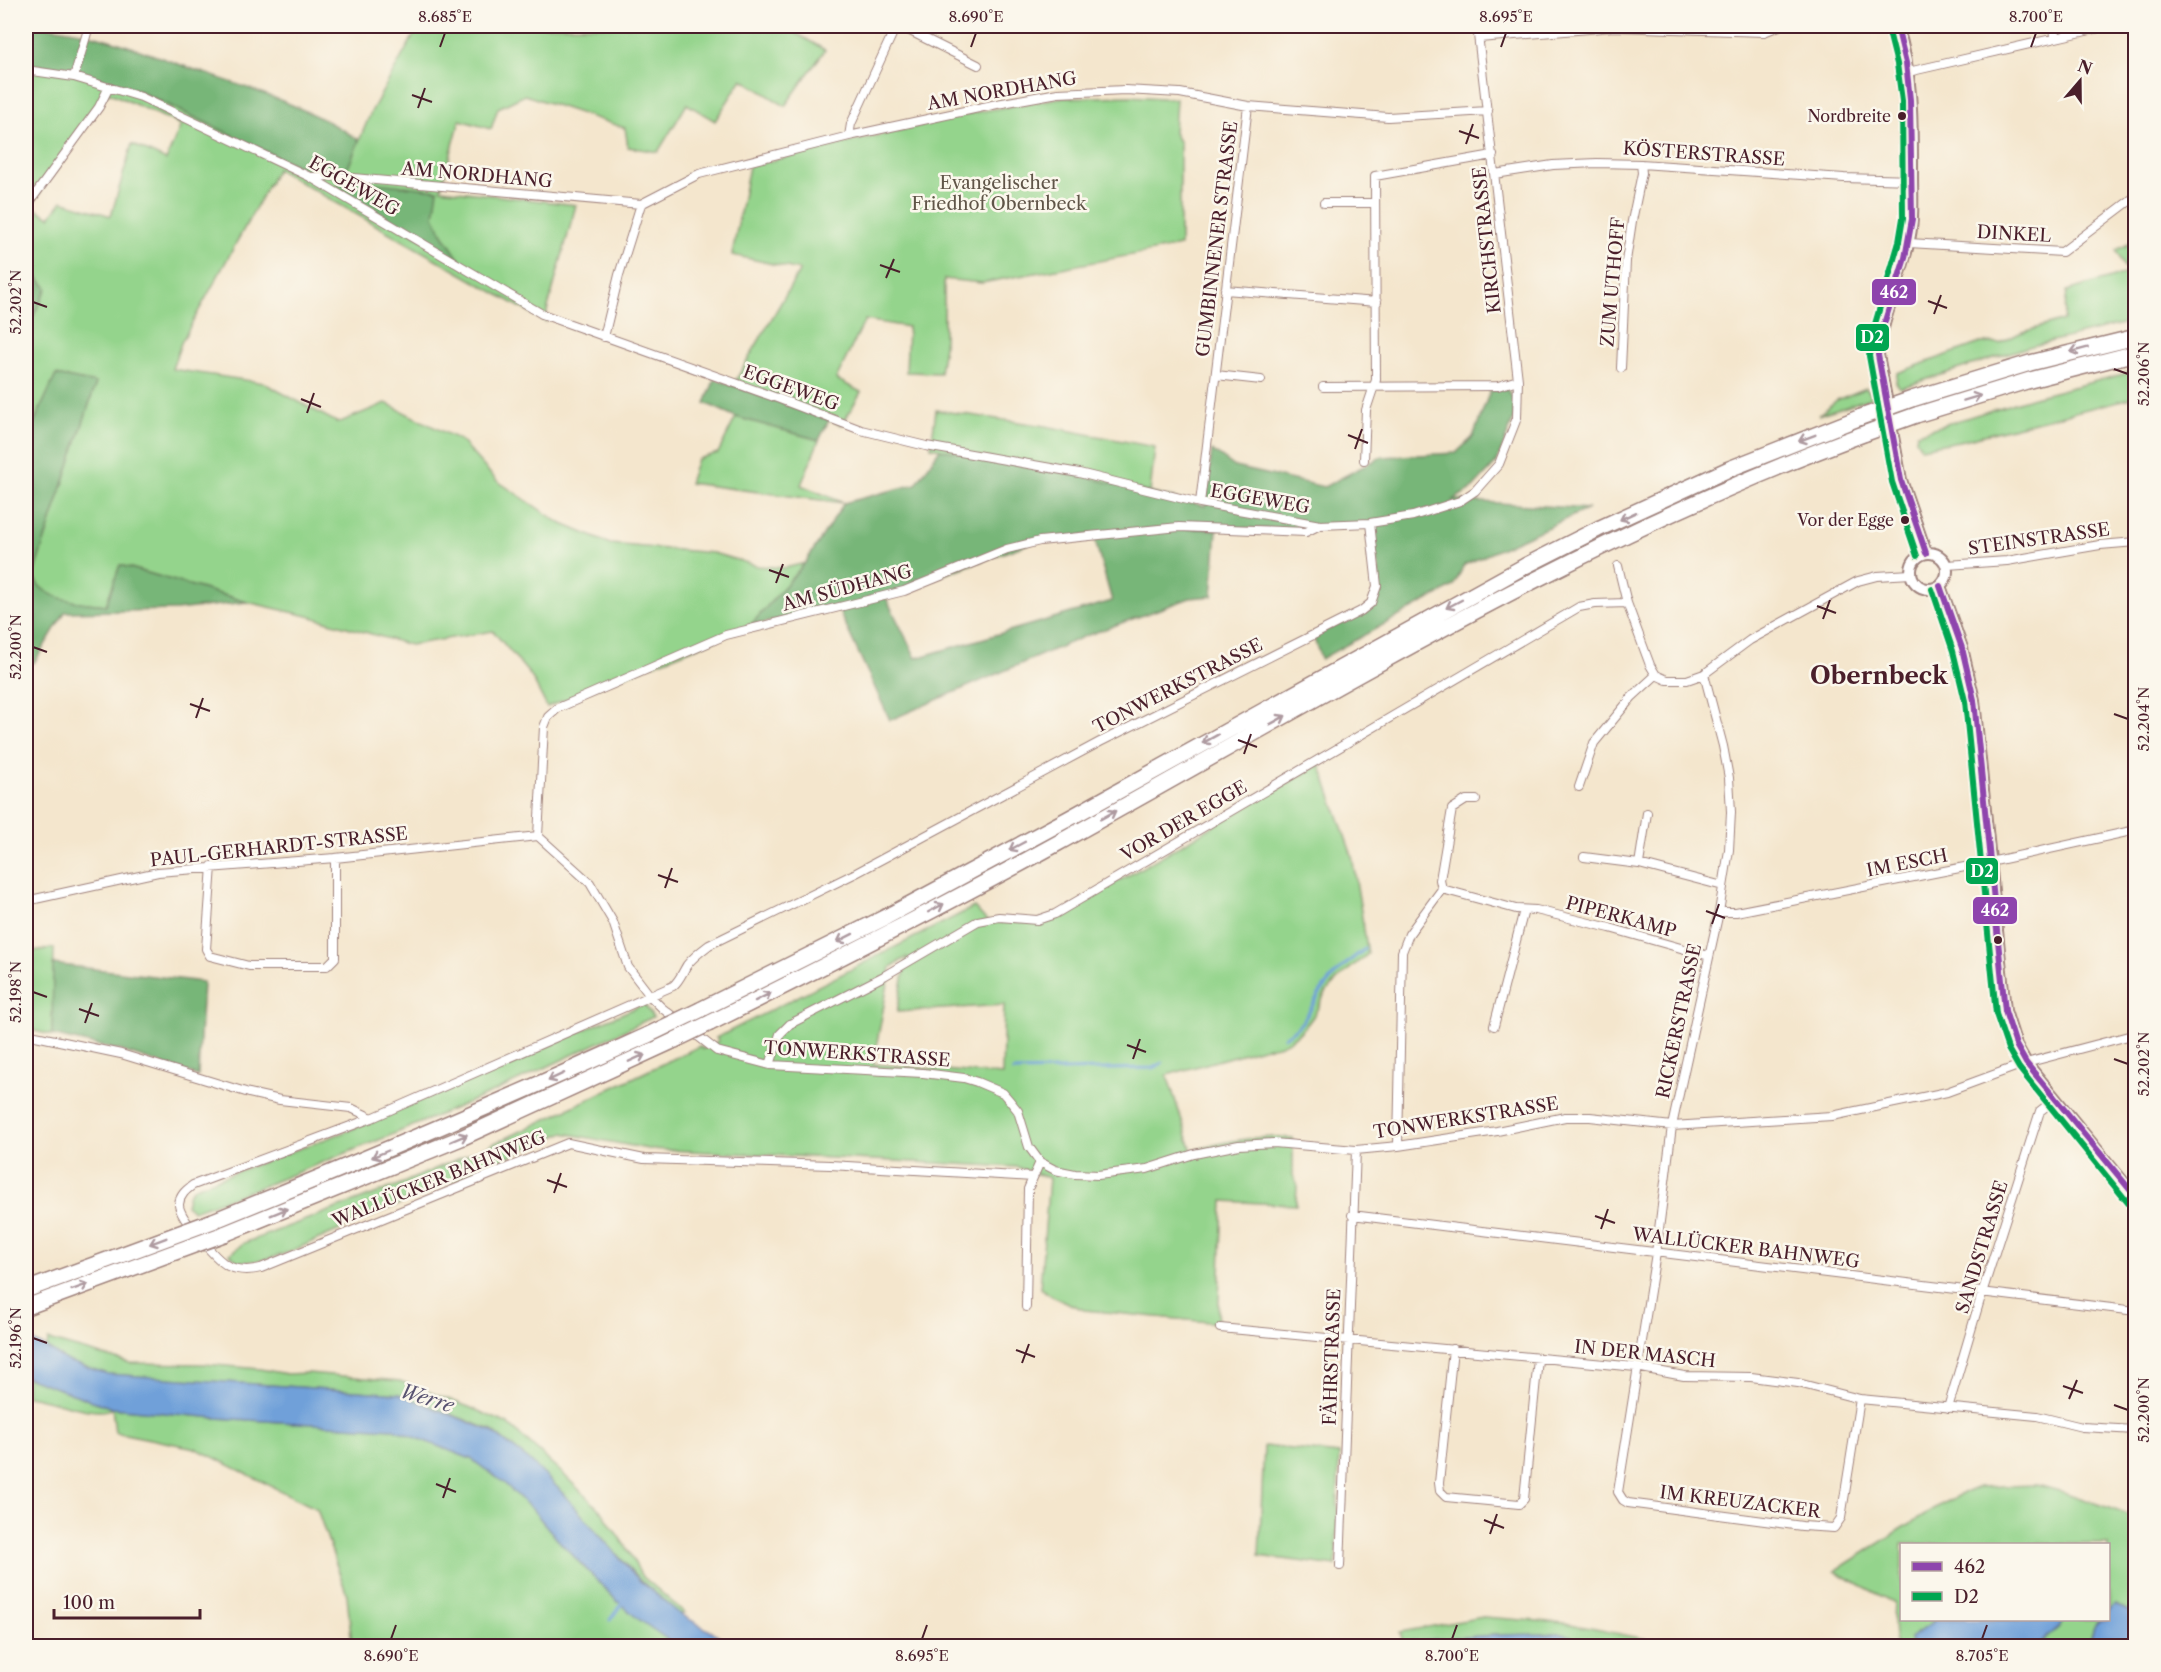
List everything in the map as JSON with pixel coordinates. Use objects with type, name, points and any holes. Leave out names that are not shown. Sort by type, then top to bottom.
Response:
[{"type":"highway","points":[[26,1290],[213,1221],[373,1157],[530,1089],[700,1010],[886,917],[1525,566],[1598,529],[1729,469],[1912,399],[2030,363],[2136,337]]},
{"type":"highway","points":[[26,1307],[224,1234],[461,1138],[677,1039],[903,926],[1046,850],[1455,622],[1595,548],[1736,484],[1792,460],[1916,415],[2030,380],[2136,353]]},
{"type":"street","points":[[74,77],[89,26]]},
{"type":"street","points":[[849,136],[851,124],[898,26],[978,65]]},
{"type":"street","name":"KIRCHSTRASSE","points":[[1477,26],[1518,380]]},
{"type":"street","points":[[1479,39],[1613,27],[1764,32],[1779,26]]},
{"type":"street","points":[[1897,26],[1908,72],[1912,116],[1912,224],[1909,243],[1884,323],[1878,355],[1901,480],[1926,553]]},
{"type":"street","points":[[2054,26],[2055,37]]},
{"type":"street","points":[[1908,72],[2108,26]]},
{"type":"street","name":"EGGEWEG","points":[[26,70],[74,77],[141,97],[310,177],[542,314],[861,430],[926,446],[1079,473],[1200,503],[1320,525],[1370,523],[1413,516],[1460,501],[1475,491],[1499,464],[1517,418],[1518,380]]},
{"type":"street","points":[[26,207],[99,107],[108,87]]},
{"type":"street","name":"AM NORDHANG","points":[[310,177],[331,176],[641,204],[699,174],[849,136],[1058,93],[1125,90],[1180,93],[1248,106],[1388,117],[1488,111]]},
{"type":"street","name":"GUMBINNENER STRASSE","points":[[1200,503],[1248,106]]},
{"type":"street","points":[[1364,460],[1366,410],[1376,380],[1376,176],[1493,155]]},
{"type":"street","name":"KÖSTERSTRASSE","points":[[1495,174],[1575,164],[1641,164],[1844,178],[1912,180]]},
{"type":"street","name":"ZUM UTHOFF","points":[[1621,368],[1626,261],[1642,172],[1641,164]]},
{"type":"street","name":"DINKEL","points":[[1909,243],[2062,252],[2136,196]]},
{"type":"street","points":[[1324,203],[1376,203]]},
{"type":"street","points":[[604,336],[619,275],[641,204]]},
{"type":"street","points":[[1225,290],[1377,302]]},
{"type":"street","name":"GUMBINNENER STRASSE","points":[[1216,375],[1261,380]]},
{"type":"street","points":[[1323,387],[1498,386],[1518,380]]},
{"type":"street","name":"TONWERKSTRASSE","points":[[651,997],[680,980],[691,960],[709,945],[856,873],[1100,742],[1360,611],[1371,603],[1377,586],[1370,523]]},
{"type":"street","name":"AM SÜDHANG","points":[[538,836],[544,728],[548,717],[558,708],[726,636],[904,591],[1007,549],[1040,541],[1179,527],[1306,532],[1320,525]]},
{"type":"street","name":"STEINSTRASSE","points":[[1947,565],[2007,561],[2100,545],[2136,542]]},
{"type":"street","points":[[1921,554],[1936,554],[1947,565],[1947,577],[1940,586],[1922,588],[1913,580],[1912,562],[1921,554]]},
{"type":"street","points":[[1618,566],[1627,603],[1650,665],[1656,675],[1667,680],[1687,680],[1704,674],[1750,640],[1858,581],[1877,576],[1911,574]]},
{"type":"street","points":[[1940,586],[1962,648],[1974,700],[2005,1011],[2016,1045],[2026,1064],[2136,1198]]},
{"type":"street","name":"VOR DER EGGE","points":[[770,1065],[780,1034],[790,1024],[884,976],[978,921],[999,917],[1037,920],[1055,914],[1579,607],[1595,603],[1627,603]]},
{"type":"street","name":"RICKERSTRASSE","points":[[1620,1496],[1617,1488],[1656,1253],[1672,1126],[1719,912],[1731,831],[1729,778],[1704,674]]},
{"type":"street","points":[[1579,787],[1594,743],[1632,697],[1656,675]]},
{"type":"street","points":[[1398,1146],[1402,952],[1409,934],[1442,889],[1440,880],[1452,809],[1466,800],[1476,800]]},
{"type":"street","points":[[1639,864],[1647,813]]},
{"type":"street","name":"IM ESCH","points":[[1719,912],[1736,912],[1990,862],[2136,830]]},
{"type":"street","name":"TONWERKSTRASSE","points":[[538,836],[590,883],[613,922],[628,967],[651,997],[717,1051],[770,1065],[923,1073],[964,1078],[977,1082],[1003,1093],[1018,1112],[1029,1147],[1040,1162],[1055,1170],[1098,1175],[1147,1169],[1194,1154],[1239,1145],[1274,1143],[1356,1150],[1398,1146],[1497,1131],[1565,1117],[1590,1117],[1672,1126],[1832,1116],[1947,1092],[2026,1064],[2136,1034]]},
{"type":"street","name":"PAUL-GERHARDT-STRASSE","points":[[26,901],[158,872],[335,858],[538,836]]},
{"type":"street","points":[[1584,857],[1639,864],[1724,886]]},
{"type":"street","points":[[212,866],[206,949],[210,956],[249,966],[327,966],[335,958],[335,858]]},
{"type":"street","name":"PIPERKAMP","points":[[1442,889],[1600,926],[1708,956]]},
{"type":"street","points":[[1494,1026],[1524,910]]},
{"type":"street","name":"WALLÜCKER BAHNWEG","points":[[651,997],[372,1119],[193,1185],[184,1192],[181,1199],[179,1205],[182,1215],[218,1259],[239,1270],[250,1270],[272,1264],[568,1143],[644,1159],[830,1165],[1033,1177]]},
{"type":"street","points":[[26,1034],[121,1054],[249,1093],[280,1100],[351,1108],[372,1119]]},
{"type":"street","name":"SANDSTRASSE","points":[[1948,1408],[2040,1111],[2054,1100]]},
{"type":"street","name":"FÄHRSTRASSE","points":[[1340,1566],[1356,1150]]},
{"type":"street","points":[[1026,1307],[1028,1189],[1040,1162]]},
{"type":"street","name":"WALLÜCKER BAHNWEG","points":[[1352,1215],[2136,1311]]},
{"type":"street","name":"IN DER MASCH","points":[[1220,1328],[1538,1359],[1636,1366],[1684,1376],[1751,1377],[1798,1383],[1860,1399],[2037,1416],[2082,1427],[2136,1430]]},
{"type":"street","points":[[1453,1349],[1439,1483],[1440,1491],[1446,1497],[1519,1504],[1524,1499],[1538,1359]]},
{"type":"street","name":"IM KREUZACKER","points":[[1620,1496],[1628,1503],[1802,1526],[1834,1528],[1841,1518],[1860,1399]]},
{"type":"green space","points":[[26,26],[66,29],[126,45],[274,98],[318,117],[359,140],[349,165],[345,168],[310,170],[295,165],[139,91],[98,78],[26,67]]},
{"type":"green space","points":[[419,26],[784,26],[825,50],[785,106],[742,79],[715,121],[687,104],[658,152],[628,147],[625,128],[525,95],[498,108],[491,129],[460,120],[441,189],[576,205],[546,322],[277,169],[181,343],[172,369],[264,383],[338,423],[386,403],[460,440],[496,480],[560,523],[610,544],[713,553],[758,566],[785,568],[805,563],[750,626],[547,707],[531,676],[493,631],[410,645],[308,616],[247,602],[120,565],[106,605],[64,600],[46,592],[38,585],[33,576],[96,383],[56,375],[26,440],[26,331],[47,288],[38,278],[26,271],[26,212],[30,206],[50,217],[62,201],[111,216],[132,144],[166,160],[181,125],[108,92],[33,203],[26,200],[26,67],[98,78],[139,91],[295,165],[349,165],[371,112]],"holes":[[[337,188],[437,190],[434,216],[440,230],[460,261]]]},
{"type":"green space","name":"Evangelischer Friedhof Obernbeck","points":[[1130,96],[1176,99],[1174,133],[1180,143],[1180,246],[982,283],[944,279],[944,346],[940,373],[906,372],[908,327],[865,320],[836,379],[861,392],[842,425],[733,385],[800,270],[732,255],[749,166],[977,112],[1058,98]]},
{"type":"green space","points":[[342,179],[438,190],[434,216],[440,230],[461,262],[337,188]]},
{"type":"green space","points":[[2135,241],[2135,321],[2028,347],[1900,388],[1896,382],[1897,373],[1980,343],[2000,343],[2020,333],[2064,320],[2067,291],[2127,273],[2116,250]]},
{"type":"green space","points":[[26,271],[38,278],[47,288],[26,331]]},
{"type":"green space","points":[[2135,371],[2135,397],[1964,440],[1921,448],[1916,440],[1917,433],[2034,397]]},
{"type":"green space","points":[[56,375],[96,383],[33,576],[38,585],[54,596],[64,599],[106,605],[120,565],[247,602],[176,610],[65,612],[34,663],[26,662],[26,440]]},
{"type":"green space","points":[[715,379],[829,420],[819,440],[736,417],[705,403]]},
{"type":"green space","points":[[1506,388],[1514,399],[1514,417],[1497,462],[1473,488],[1453,500],[1588,509],[1464,565],[1454,586],[1321,659],[1313,636],[1363,611],[1374,604],[1378,597],[1380,587],[1378,565],[1368,523],[1308,530],[1179,527],[1039,540],[885,596],[916,658],[1112,601],[1094,537],[1179,528],[1217,530],[1212,596],[1190,598],[1083,637],[890,720],[837,607],[750,626],[805,563],[844,503],[916,484],[940,449],[1078,475],[1205,506],[1212,450],[1235,467],[1324,487],[1381,457],[1456,453],[1473,437],[1490,391]]},
{"type":"green space","points":[[1866,388],[1871,398],[1818,415],[1837,400]]},
{"type":"green space","points":[[936,410],[1045,426],[1155,447],[1150,493],[931,447]]},
{"type":"green space","points":[[736,417],[819,440],[801,485],[844,503],[689,483],[697,459],[718,453]]},
{"type":"green space","points":[[1320,764],[1352,856],[1368,954],[1334,984],[1308,1023],[1286,1042],[1167,1075],[1192,1151],[1241,1140],[1267,1137],[1293,1138],[1293,1175],[1297,1185],[1296,1205],[1223,1201],[1218,1323],[1084,1310],[1040,1288],[1049,1178],[1017,1167],[648,1149],[563,1133],[276,1257],[238,1262],[230,1254],[244,1243],[396,1186],[513,1135],[700,1046],[703,1049],[719,1041],[716,1038],[974,907],[987,921],[1037,923],[1055,918]],"holes":[[[907,957],[897,1012],[1004,1005],[1002,1075],[873,1064],[891,967]]]},
{"type":"green space","points":[[54,948],[52,1035],[26,1029],[26,952]]},
{"type":"green space","points":[[53,964],[203,982],[198,1076],[122,1051],[52,1035]]},
{"type":"green space","points":[[644,1004],[653,1017],[498,1090],[263,1186],[193,1211],[186,1205],[189,1193],[195,1187],[350,1130]]},
{"type":"green space","points":[[48,1340],[130,1363],[204,1364],[287,1374],[308,1373],[400,1381],[469,1407],[508,1424],[561,1472],[603,1513],[641,1575],[685,1613],[680,1614],[639,1579],[558,1488],[529,1460],[491,1430],[399,1394],[108,1374],[67,1361],[47,1348]]},
{"type":"green space","points":[[26,1377],[112,1408],[95,1411],[26,1396]]},
{"type":"green space","points":[[112,1408],[216,1418],[394,1429],[471,1459],[503,1482],[533,1510],[558,1540],[616,1600],[677,1646],[352,1646],[347,1595],[317,1509],[195,1448],[115,1432]]},
{"type":"green space","points":[[1264,1446],[1339,1454],[1336,1566],[1259,1556]]},
{"type":"green space","points":[[2037,1485],[2135,1517],[2135,1613],[2115,1605],[2110,1610],[2110,1543],[1900,1543],[1900,1621],[1935,1621],[1910,1638],[1910,1646],[1896,1646],[1893,1630],[1894,1603],[1835,1571],[1933,1509],[1979,1487]]},
{"type":"green space","points":[[1483,1617],[1565,1623],[1645,1639],[1668,1646],[1618,1646],[1562,1634],[1492,1635],[1403,1643],[1400,1632]]},
{"type":"green space","points":[[2062,1621],[2100,1621],[2094,1627],[2088,1646],[2037,1646],[2059,1627]]},
{"type":"water","points":[[26,1338],[67,1361],[108,1374],[399,1394],[491,1431],[529,1460],[558,1488],[639,1580],[680,1614],[737,1646],[677,1646],[637,1618],[616,1600],[558,1540],[533,1510],[503,1482],[471,1459],[394,1429],[216,1418],[112,1408],[26,1377]]},
{"type":"water","points":[[2114,1605],[2135,1613],[2135,1646],[2088,1646],[2094,1627],[2100,1621],[2110,1621],[2110,1610]]},
{"type":"water","points":[[1935,1621],[2062,1621],[2059,1627],[2037,1646],[1910,1646],[1910,1638]]},
{"type":"water","points":[[1562,1634],[1618,1646],[1377,1646],[1423,1640]]},
{"type":"waterway","points":[[1284,1037],[1304,1019],[1320,993],[1335,975],[1365,949]]},
{"type":"waterway","points":[[1013,1071],[1154,1068],[1162,1063]]},
{"type":"waterway","points":[[610,1620],[623,1602]]},
{"type":"transit line","name":"462","points":[[1897,26],[1906,63],[1910,100],[1912,219],[1905,258],[1883,327],[1878,355],[1901,480],[1926,553]]},
{"type":"transit line","name":"D2","points":[[1888,28],[1897,64],[1902,101],[1903,218],[1899,242],[1875,324],[1869,356],[1892,482],[1917,556]]},
{"type":"transit line","name":"462","points":[[1940,586],[1962,648],[1974,700],[2005,1011],[2016,1045],[2026,1063],[2136,1197]]},
{"type":"transit line","name":"D2","points":[[1932,589],[1953,651],[1965,701],[1996,1014],[2008,1049],[2019,1068],[2129,1204]]},
{"type":"place","name":"Nordbreite","points":[[1902,116]]},
{"type":"place","name":"Vor der Egge","points":[[1905,520]]},
{"type":"district","name":"Obernbeck","points":[[1879,676]]},
{"type":"water label","name":"Werre","points":[[427,1398]]}]
